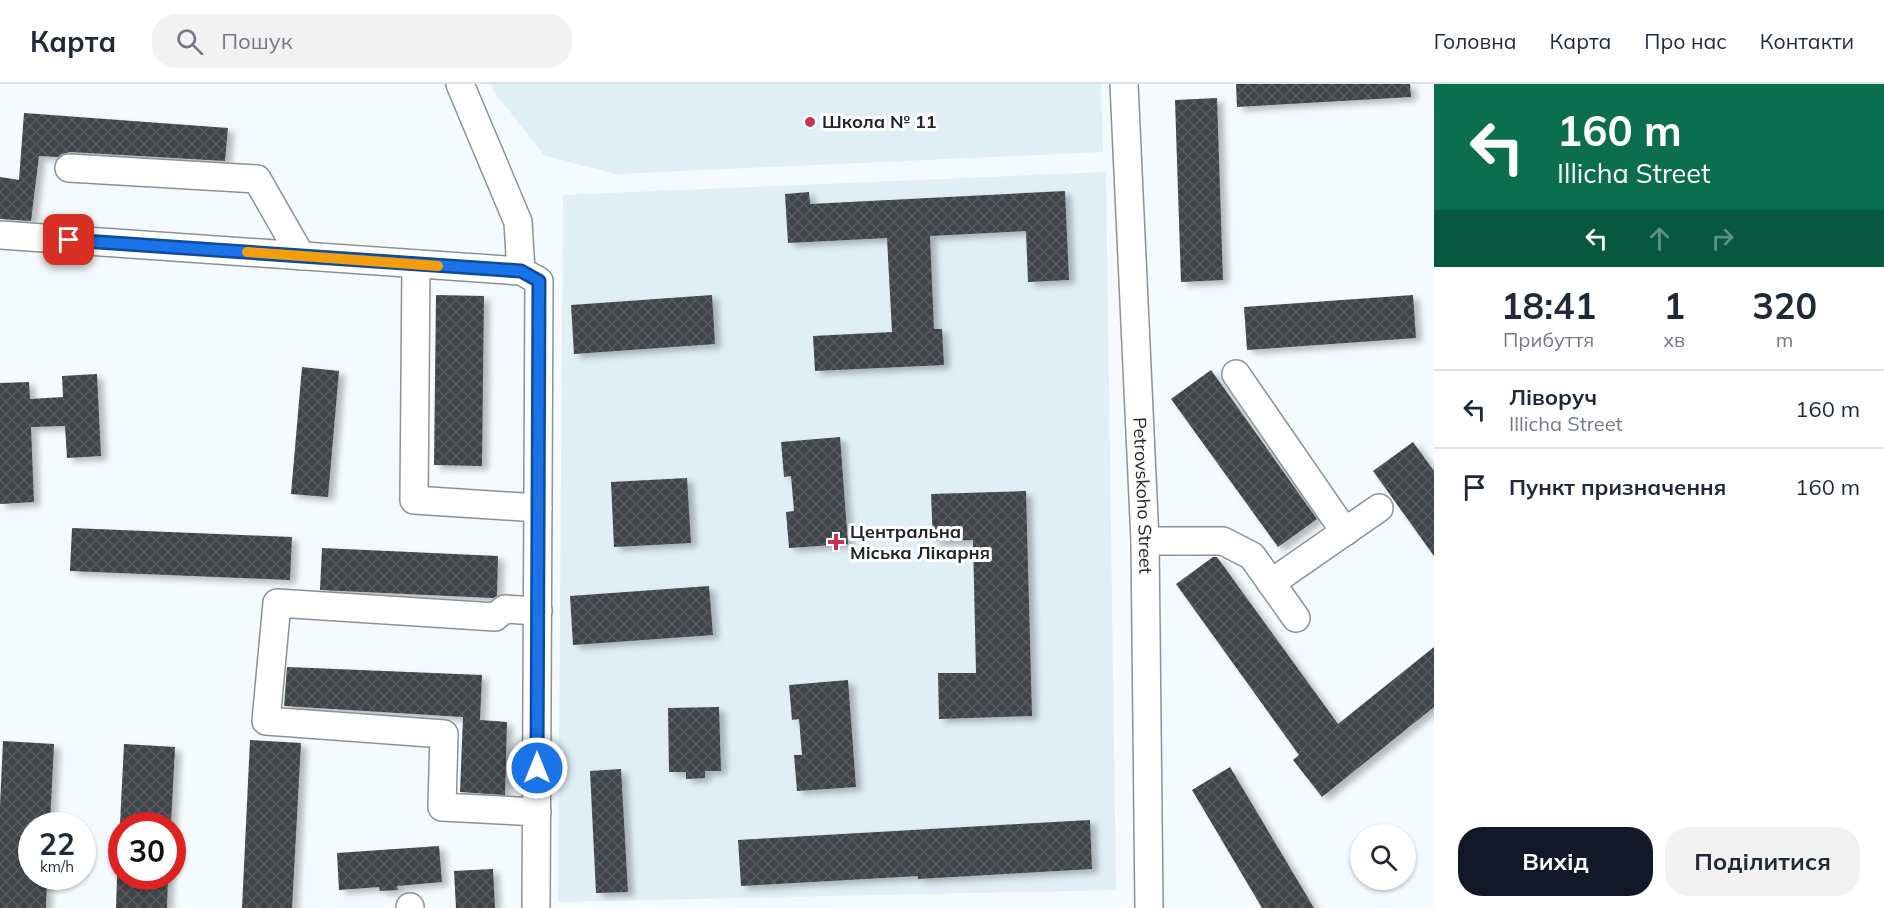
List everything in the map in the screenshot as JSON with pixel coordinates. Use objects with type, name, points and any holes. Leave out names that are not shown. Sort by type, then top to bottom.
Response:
[{"type":"street","points":[[460,84],[518,222],[521,271]]},
{"type":"street","name":"Petrovskoho Street","points":[[1124,84],[1145,542],[1149,908]]},
{"type":"street","points":[[69,168],[257,179],[301,256]]},
{"type":"street","points":[[0,235],[521,271],[539,281],[536,908]]},
{"type":"street","points":[[416,264],[414,500],[538,508]]},
{"type":"street","points":[[1236,374],[1345,532]]},
{"type":"street","points":[[1271,583],[1379,508]]},
{"type":"street","points":[[1145,542],[1223,541],[1252,556],[1296,618]]},
{"type":"street","points":[[537,812],[442,807],[444,734],[266,721],[277,603],[495,617],[505,609],[538,611]]},
{"type":"shaded area","name":"Школа № 11","points":[[491,84],[1101,84],[1103,152],[616,174],[545,156],[494,92]]},
{"type":"shaded area","name":"Центральна Міська Лікарня","points":[[1106,172],[1116,890],[558,902],[563,195]]},
{"type":"building","points":[[1236,84],[1410,84],[1411,97],[1237,107]]},
{"type":"building","points":[[1217,98],[1223,280],[1181,282],[1175,100]]},
{"type":"building","points":[[24,113],[228,128],[225,161],[70,152],[58,157],[39,156],[31,221],[0,219],[0,177],[19,180]]},
{"type":"building","points":[[1065,191],[1069,280],[1028,282],[1026,231],[930,236],[934,329],[942,329],[944,365],[815,371],[813,336],[892,332],[887,238],[788,243],[785,194],[809,192],[810,204]]},
{"type":"building","points":[[436,295],[484,296],[482,466],[434,465]]},
{"type":"building","points":[[712,295],[715,344],[574,354],[571,305]]},
{"type":"building","points":[[1413,295],[1416,338],[1247,350],[1244,307]]},
{"type":"building","points":[[302,367],[339,371],[328,497],[291,494]]},
{"type":"building","points":[[1211,370],[1317,519],[1278,547],[1171,399]]},
{"type":"building","points":[[97,374],[101,456],[67,458],[65,426],[31,427],[34,502],[0,504],[0,383],[29,382],[30,399],[63,397],[62,376]]},
{"type":"building","points":[[840,437],[848,544],[789,548],[786,512],[794,511],[791,476],[784,477],[781,442]]},
{"type":"building","points":[[1413,442],[1434,471],[1434,556],[1373,471]]},
{"type":"building","points":[[687,478],[691,543],[614,547],[611,482]]},
{"type":"building","points":[[1026,491],[1032,716],[939,719],[938,673],[976,673],[973,540],[933,541],[931,494]]},
{"type":"building","points":[[72,528],[292,537],[290,580],[70,571]]},
{"type":"building","points":[[322,548],[498,556],[497,596],[493,598],[320,590]]},
{"type":"building","points":[[1213,557],[1217,557],[1338,724],[1434,647],[1434,707],[1322,797],[1293,760],[1299,755],[1176,584]]},
{"type":"building","points":[[709,586],[713,635],[573,645],[570,596]]},
{"type":"building","points":[[287,667],[482,675],[480,720],[507,722],[505,795],[460,792],[463,717],[284,706]]},
{"type":"building","points":[[848,680],[856,787],[797,791],[794,755],[802,755],[799,719],[792,720],[789,685]]},
{"type":"building","points":[[719,707],[721,771],[705,771],[705,778],[686,779],[686,772],[669,772],[668,708]]},
{"type":"building","points":[[250,740],[301,743],[292,908],[242,908]]},
{"type":"building","points":[[3,741],[54,744],[51,812],[18,812],[18,890],[47,890],[46,908],[0,908],[0,805]]},
{"type":"building","points":[[124,744],[175,747],[172,812],[121,812]]},
{"type":"building","points":[[1230,767],[1314,908],[1262,908],[1192,790]]},
{"type":"building","points":[[621,769],[628,892],[596,893],[590,771]]},
{"type":"building","points":[[1090,820],[1092,869],[741,886],[738,840]]},
{"type":"building","points":[[439,846],[442,882],[397,886],[398,890],[380,891],[379,887],[339,890],[337,853]]},
{"type":"building","points":[[493,869],[495,908],[456,908],[454,871]]},
{"type":"building","points":[[117,890],[168,890],[167,908],[116,908]]},
{"type":"slow traffic","points":[[247,252],[438,266]]},
{"type":"place","name":"Школа № 11","points":[[810,122]]},
{"type":"place","name":"Центральна Міська Лікарня","points":[[836,542]]},
{"type":"route","points":[[69,240],[521,271],[539,281],[537,768]]}]
